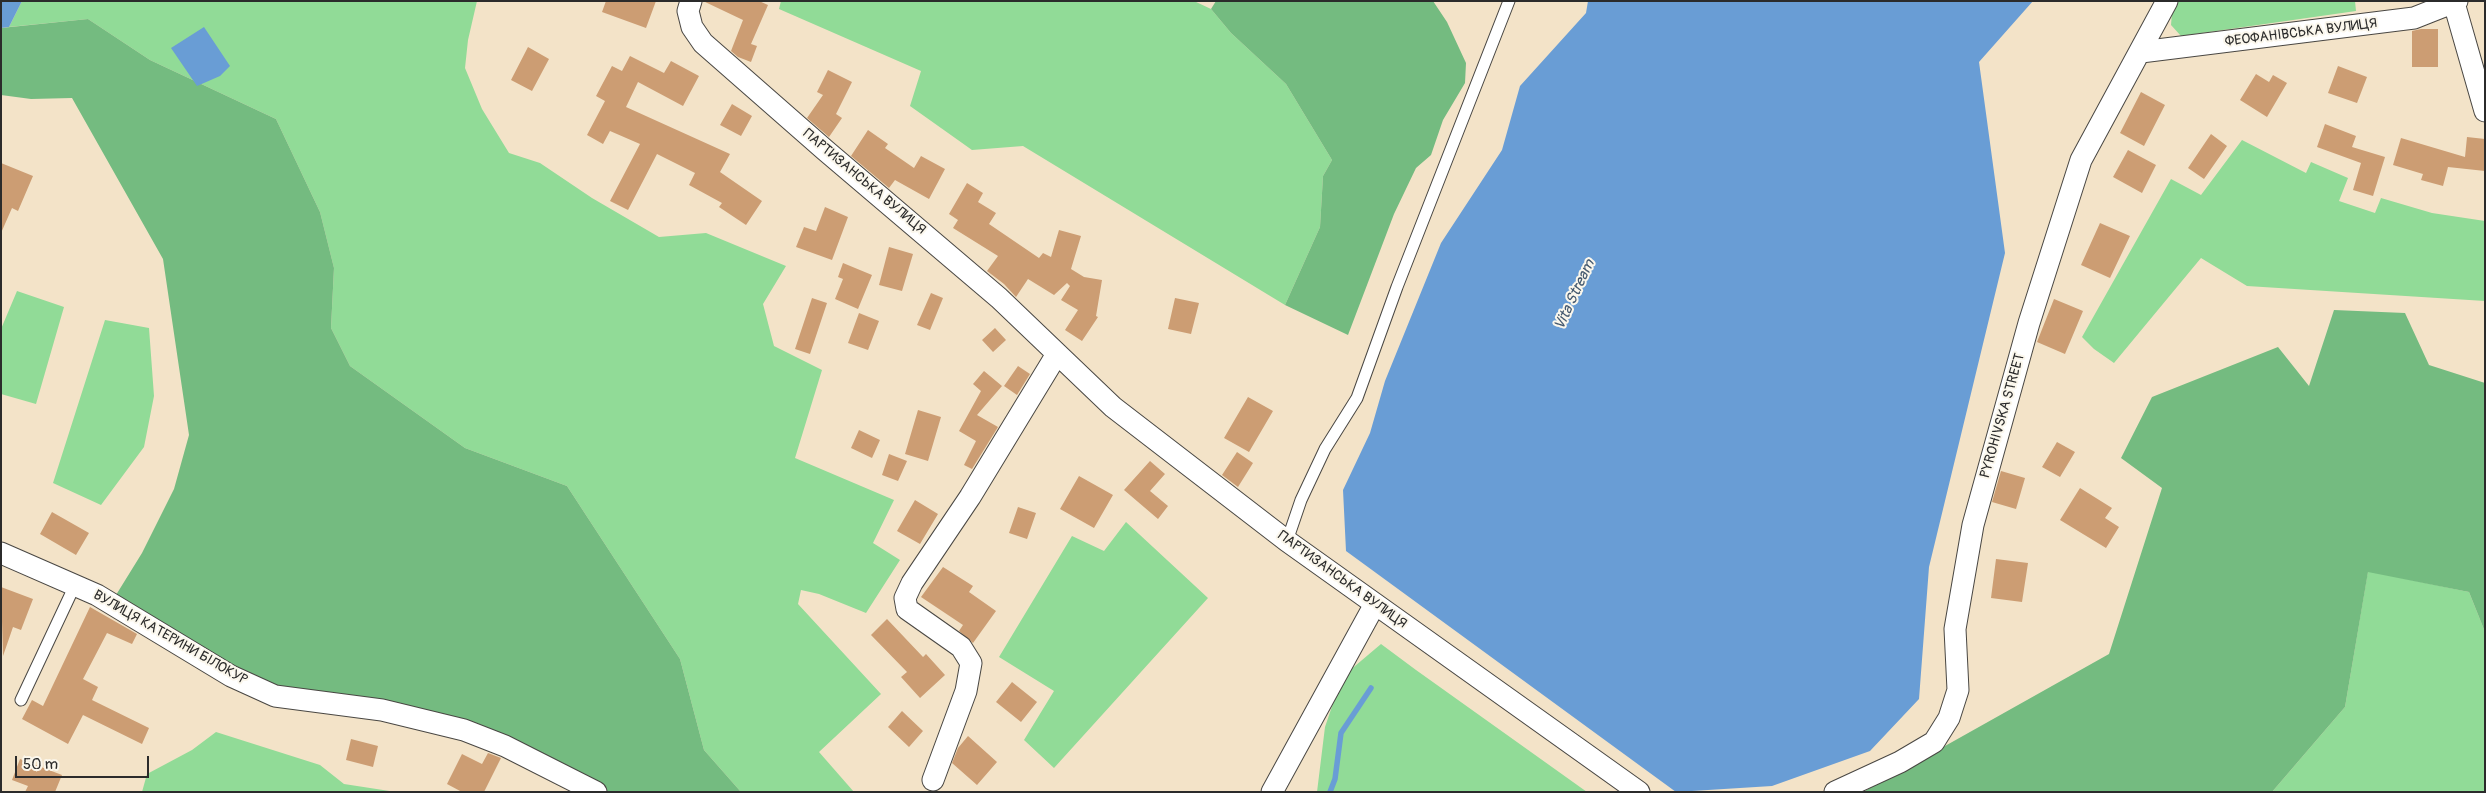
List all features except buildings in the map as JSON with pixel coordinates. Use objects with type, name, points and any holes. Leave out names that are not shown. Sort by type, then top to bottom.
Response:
[{"type":"street","name":"ПАРТИЗАНСЬКА ВУЛИЦЯ","points":[[692,1],[688,11],[692,27],[709,48],[999,298],[1113,407],[1286,541],[1639,792]]},
{"type":"street","name":"PYROHIVSKA STREET","points":[[1835,792],[1900,762],[1934,742],[1949,718],[1958,690],[1955,629],[1972,525],[2029,323],[2081,160],[2167,1]]},
{"type":"street","points":[[2456,2],[2485,111]]},
{"type":"street","name":"ФЕОФАНІВСЬКА ВУЛИЦЯ","points":[[2141,52],[2414,18],[2456,2]]},
{"type":"street","points":[[933,780],[966,691],[971,663],[961,647],[907,609],[906,598],[912,582],[970,496],[1057,354]]},
{"type":"street","name":"ВУЛИЦЯ КАТЕРИНИ БІЛОКУР","points":[[1,553],[97,595],[231,676],[275,696],[382,710],[464,730],[505,746],[596,792]]},
{"type":"street","points":[[1272,792],[1376,604]]},
{"type":"lane","points":[[1286,541],[1301,500],[1325,449],[1360,391],[1397,287],[1509,1]]},
{"type":"lane","points":[[21,700],[75,585]]},
{"type":"green space","points":[[22,1],[477,1],[468,40],[465,68],[482,109],[509,153],[540,163],[592,198],[659,237],[706,233],[786,266],[763,304],[774,346],[822,370],[795,458],[894,500],[873,543],[900,560],[866,613],[819,594],[801,590],[798,604],[881,694],[819,752],[854,792],[741,792],[704,750],[680,659],[567,486],[465,448],[350,366],[331,328],[334,268],[320,212],[276,119],[150,60],[88,19],[9,27]]},
{"type":"green space","points":[[781,1],[1194,1],[1211,9],[1231,33],[1286,84],[1332,160],[1323,176],[1320,227],[1285,305],[1023,146],[972,150],[910,106],[921,71],[779,9]]},
{"type":"green space","points":[[1216,1],[1433,1],[1447,22],[1466,63],[1465,83],[1443,120],[1431,155],[1416,168],[1394,214],[1348,335],[1285,305],[1320,227],[1323,176],[1332,160],[1286,84],[1231,33],[1211,9]]},
{"type":"green space","points":[[2173,1],[2355,1],[2356,11],[2181,36],[2171,25]]},
{"type":"green space","points":[[88,19],[150,60],[276,119],[320,212],[334,268],[331,328],[350,366],[465,448],[567,486],[680,659],[704,750],[741,792],[596,792],[505,746],[275,696],[116,595],[142,553],[174,489],[189,435],[163,259],[72,98],[31,99],[1,95],[1,28]]},
{"type":"green space","points":[[2242,140],[2306,173],[2311,162],[2348,178],[2339,201],[2375,213],[2381,198],[2432,213],[2485,221],[2485,301],[2247,286],[2201,258],[2114,363],[2094,349],[2082,337],[2171,179],[2201,195]]},
{"type":"green space","points":[[17,291],[64,307],[36,404],[1,394],[1,329]]},
{"type":"green space","points":[[2334,310],[2405,313],[2429,365],[2485,383],[2485,632],[2469,592],[2368,572],[2345,707],[2272,792],[1863,792],[2109,654],[2162,488],[2121,458],[2152,397],[2278,347],[2309,386]]},
{"type":"green space","points":[[105,320],[149,328],[154,396],[144,447],[101,505],[53,483]]},
{"type":"green space","points":[[1126,522],[1208,598],[1054,768],[1024,740],[1054,691],[999,657],[1072,536],[1104,551]]},
{"type":"green space","points":[[2368,571],[2469,592],[2485,632],[2485,792],[2272,792],[2345,707]]},
{"type":"green space","points":[[1381,644],[1587,792],[1317,792],[1325,727],[1342,677]]},
{"type":"green space","points":[[216,732],[320,765],[344,784],[396,792],[142,792],[147,774],[192,750]]},
{"type":"water","points":[[1,1],[22,1],[9,27],[1,28]]},
{"type":"water","points":[[1588,1],[2033,1],[1979,62],[2005,253],[1929,567],[1919,699],[1870,751],[1772,786],[1676,792],[1346,551],[1343,490],[1370,433],[1385,381],[1441,243],[1502,150],[1520,86],[1586,13]]},
{"type":"water","points":[[204,27],[230,66],[220,76],[197,86],[171,48]]},
{"type":"waterway","name":"Vita Stream","points":[[1330,792],[1335,779],[1341,733],[1371,688]]}]
